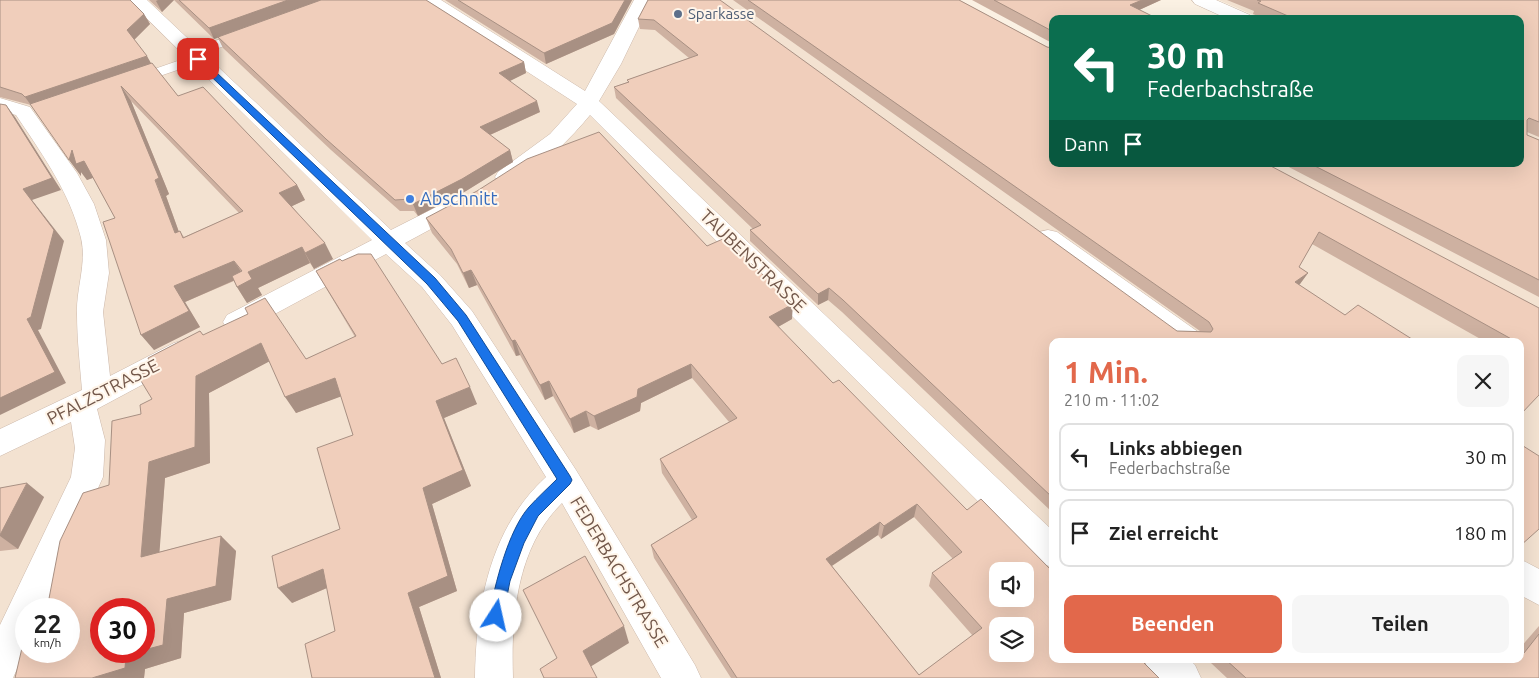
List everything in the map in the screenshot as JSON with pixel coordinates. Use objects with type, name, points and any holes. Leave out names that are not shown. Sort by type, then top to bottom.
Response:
[{"type":"street","name":"FEDERBACHSTRASSE","points":[[137,0],[388,242],[431,281],[462,318],[565,480],[682,678]]},
{"type":"street","name":"TAUBENSTRASSE","points":[[429,0],[588,102],[1049,549]]},
{"type":"street","name":"PFALZSTRASSE","points":[[0,443],[88,400],[388,242],[486,189],[545,149],[572,124],[588,102],[643,0]]},
{"type":"street","points":[[1201,0],[1235,15]]},
{"type":"street","points":[[0,104],[33,115],[66,172],[82,204],[94,240],[96,273],[90,312],[88,400],[90,458],[87,477],[0,665]]},
{"type":"street","points":[[1031,226],[1187,338]]},
{"type":"street","points":[[494,678],[495,627],[503,581],[517,542],[533,512],[565,480]]},
{"type":"street","points":[[1524,578],[1539,589]]},
{"type":"street","points":[[1166,663],[1182,678]]},
{"type":"lane","points":[[122,84],[257,30]]},
{"type":"shaded area","points":[[0,0],[935,0],[1049,160],[1049,167],[1524,167],[1524,15],[1254,15],[1219,0],[1539,0],[1539,678],[0,678]]},
{"type":"building","points":[[0,0],[130,0],[144,14],[127,30],[147,56],[25,97],[22,94],[0,87]]},
{"type":"building","points":[[179,0],[288,0],[209,28]]},
{"type":"building","points":[[321,0],[426,0],[524,62],[499,73],[537,101],[480,127],[510,150],[462,179],[413,204],[410,199],[395,200],[326,139],[218,37]]},
{"type":"building","points":[[458,0],[625,0],[612,23],[544,53]]},
{"type":"building","points":[[648,0],[720,0],[1177,331],[1211,332],[1213,329],[1209,322],[748,0],[959,0],[1049,47],[1049,167],[1273,167],[1539,308],[1539,395],[1524,411],[1524,338],[1510,338],[1319,232],[1299,267],[1308,273],[1295,282],[1345,315],[1358,305],[1410,338],[1049,338],[1049,494],[843,300],[829,288],[818,294],[750,230],[761,225],[614,87],[629,82],[627,80],[698,55],[654,20],[638,19]]},
{"type":"building","points":[[994,0],[1142,0],[1130,5],[1150,15],[1049,15],[1049,29]]},
{"type":"building","points":[[1257,0],[1539,0],[1539,122],[1529,118],[1527,120],[1527,135],[1539,140],[1539,280],[1317,167],[1524,167],[1524,15],[1286,15],[1258,3],[1261,1]]},
{"type":"building","points":[[152,63],[178,96],[203,87],[297,185],[279,193],[325,243],[305,253],[302,247],[248,272],[252,279],[237,287],[232,276],[242,271],[234,261],[174,286],[189,311],[141,335],[103,222],[115,218],[84,161],[76,164],[72,150],[69,160],[30,104]],"holes":[[[121,86],[243,211],[183,238],[180,231],[175,233],[155,180],[159,178]]]},
{"type":"building","points":[[0,104],[6,105],[52,178],[23,189],[54,230],[31,317],[27,319],[55,372],[0,398]]},
{"type":"building","points":[[599,132],[707,246],[725,238],[793,304],[769,317],[833,383],[839,380],[967,510],[981,499],[1049,568],[1049,663],[1144,663],[1159,678],[737,678],[651,545],[697,517],[660,459],[737,418],[691,364],[638,389],[637,397],[594,416],[586,411],[570,419],[549,381],[540,385],[515,340],[512,341],[471,270],[463,273],[451,249],[426,218],[477,191],[527,159]],"holes":[[[917,504],[962,552],[932,573],[982,628],[919,675],[826,559],[880,522],[884,526]]]},
{"type":"building","points":[[358,254],[371,254],[442,364],[456,358],[470,387],[436,401],[463,470],[423,488],[448,576],[408,593],[435,678],[312,678],[305,644],[335,631],[323,569],[278,588],[272,556],[340,529],[317,448],[353,435],[335,378],[285,397],[261,343],[196,376],[195,447],[149,462],[141,557],[221,536],[216,586],[167,599],[163,645],[155,647],[155,598],[90,598],[90,663],[125,663],[125,668],[92,678],[15,678],[18,663],[80,663],[80,598],[49,598],[60,541],[83,493],[109,485],[112,421],[141,414],[140,405],[152,399],[138,376],[152,369],[148,358],[200,331],[203,335],[248,314],[245,308],[265,298],[306,359],[356,336],[316,271],[340,259],[342,261]]},
{"type":"building","points":[[1524,447],[1539,456],[1539,529],[1524,542]]},
{"type":"building","points":[[27,483],[0,535],[0,488]]},
{"type":"building","points":[[585,556],[624,626],[583,651],[597,678],[544,678],[540,669],[557,658],[523,590]]},
{"type":"building","points":[[1539,634],[1539,678],[1246,678],[1229,663],[1524,663],[1524,653]]},
{"type":"place","name":"Sparkasse","points":[[678,14]]},
{"type":"place","name":"Abschnitt","points":[[410,199]]},
{"type":"route","points":[[198,59],[431,281],[462,318],[565,480],[533,512],[517,542],[503,581],[496,616]]}]
